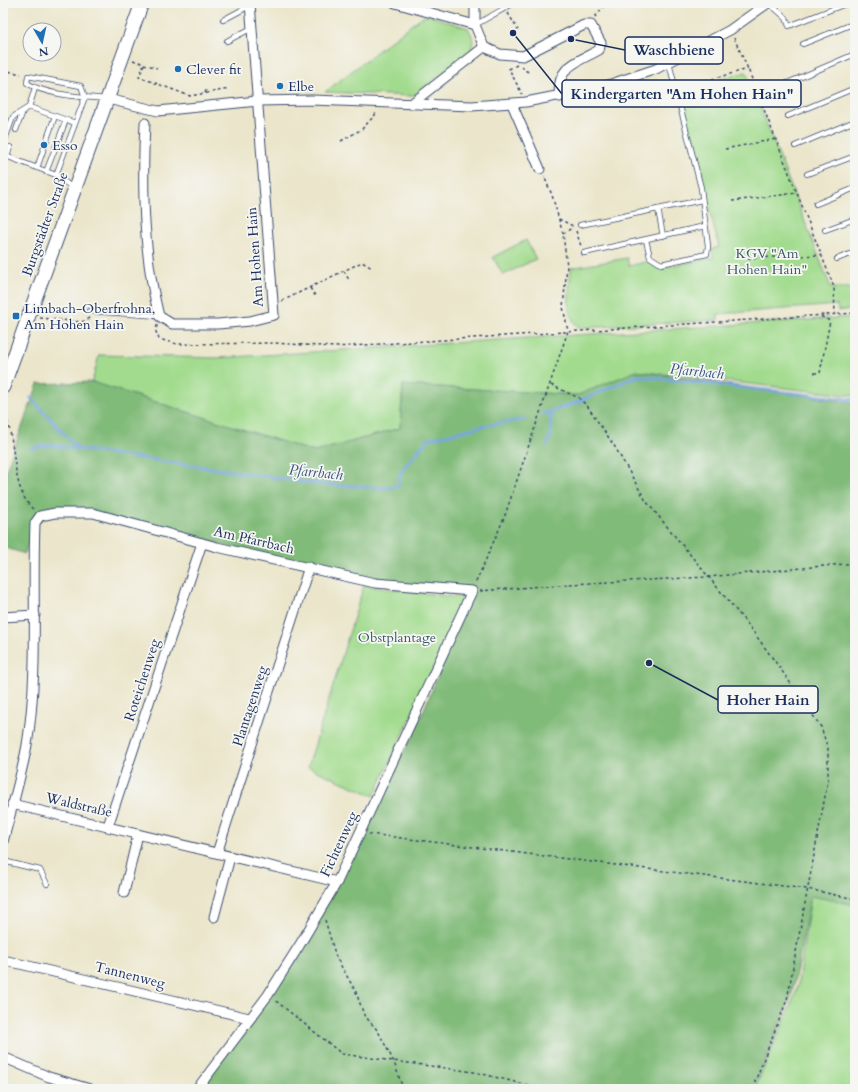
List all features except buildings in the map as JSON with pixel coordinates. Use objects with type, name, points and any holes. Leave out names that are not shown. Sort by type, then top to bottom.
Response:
[{"type":"main road","name":"Burgstädter Straße","points":[[3,388],[142,3]]},
{"type":"street","points":[[395,3],[475,25]]},
{"type":"street","points":[[475,3],[475,25],[484,47],[500,54],[523,56],[584,25],[591,25],[601,43],[599,50],[571,66],[561,75],[558,85],[560,97]]},
{"type":"street","points":[[108,99],[158,111],[258,101],[312,100],[472,106],[526,102],[560,97],[602,87],[669,63],[730,30],[768,3]]},
{"type":"street","name":"Am Hohen Hain","points":[[159,316],[172,324],[218,324],[250,321],[274,315],[251,4]]},
{"type":"street","points":[[411,104],[484,47]]},
{"type":"street","points":[[512,104],[540,169]]},
{"type":"street","points":[[145,123],[143,161],[145,232],[151,286],[159,316]]},
{"type":"street","name":"Am Pfarrbach","points":[[37,520],[55,513],[93,513],[202,543],[375,583],[472,591]]},
{"type":"street","points":[[3,842],[27,745],[32,685],[37,520]]},
{"type":"street","name":"Roteichenweg","points":[[108,826],[202,543]]},
{"type":"street","name":"Plantagenweg","points":[[217,853],[309,567]]},
{"type":"street","name":"Fichtenweg","points":[[197,1089],[249,1018],[268,995],[322,909],[337,882],[472,591]]},
{"type":"street","points":[[3,617],[35,615]]},
{"type":"street","name":"Waldstraße","points":[[12,804],[337,882]]},
{"type":"street","points":[[124,893],[138,834]]},
{"type":"street","points":[[214,917],[230,857]]},
{"type":"street","name":"Tannenweg","points":[[3,960],[249,1018]]},
{"type":"street","points":[[3,1057],[49,1077],[90,1089]]},
{"type":"lane","points":[[475,25],[514,3]]},
{"type":"lane","points":[[768,3],[786,18],[789,26],[848,3]]},
{"type":"lane","points":[[223,20],[251,4]]},
{"type":"lane","points":[[803,44],[855,23]]},
{"type":"lane","points":[[227,41],[252,28]]},
{"type":"lane","points":[[771,90],[855,54]]},
{"type":"lane","points":[[646,240],[650,257],[661,264],[707,254],[702,200],[677,89],[669,63]]},
{"type":"lane","points":[[56,175],[85,97],[81,86],[28,76],[27,83],[35,88],[85,97],[108,99]]},
{"type":"lane","points":[[3,145],[13,117],[29,107],[35,88]]},
{"type":"lane","points":[[788,116],[855,88]]},
{"type":"lane","points":[[29,107],[75,123]]},
{"type":"lane","points":[[16,130],[23,111]]},
{"type":"lane","points":[[37,168],[55,116]]},
{"type":"lane","points":[[46,172],[66,120]]},
{"type":"lane","points":[[795,146],[855,122]]},
{"type":"lane","points":[[10,147],[5,156],[56,175],[75,190]]},
{"type":"lane","points":[[807,174],[855,156]]},
{"type":"lane","points":[[816,204],[855,188]]},
{"type":"lane","points":[[580,225],[702,200]]},
{"type":"lane","points":[[658,209],[663,236]]},
{"type":"lane","points":[[825,230],[855,219]]},
{"type":"lane","points":[[584,253],[705,226]]},
{"type":"lane","points":[[837,259],[855,252]]},
{"type":"lane","points":[[89,311],[159,316]]},
{"type":"lane","points":[[3,861],[40,870],[47,884]]},
{"type":"path","points":[[584,25],[592,21],[606,3]]},
{"type":"path","points":[[512,20],[518,30]]},
{"type":"path","points":[[730,30],[748,69],[834,287],[835,314]]},
{"type":"path","points":[[139,62],[157,68]]},
{"type":"path","points":[[526,102],[509,69],[520,63],[524,70],[529,72]]},
{"type":"path","points":[[144,64],[139,77],[190,96],[229,89]]},
{"type":"path","points":[[677,89],[748,69]]},
{"type":"path","points":[[3,70],[28,76]]},
{"type":"path","points":[[205,93],[207,88]]},
{"type":"path","points":[[711,104],[757,92]]},
{"type":"path","points":[[341,141],[362,129],[375,115],[375,103]]},
{"type":"path","points":[[725,149],[776,139]]},
{"type":"path","points":[[540,169],[552,195],[563,234],[567,266],[563,307],[568,331],[504,518],[472,591],[707,577],[855,563]]},
{"type":"path","points":[[732,201],[797,193]]},
{"type":"path","points":[[559,219],[574,226],[584,253]]},
{"type":"path","points":[[563,234],[574,226]]},
{"type":"path","points":[[748,258],[821,255]]},
{"type":"path","points":[[273,304],[310,288],[362,262],[372,268]]},
{"type":"path","points":[[344,271],[349,280]]},
{"type":"path","points":[[310,288],[316,297]]},
{"type":"path","points":[[28,317],[81,322],[88,320],[89,311]]},
{"type":"path","points":[[159,316],[156,332],[159,339],[178,344],[274,343],[335,347],[855,313]]},
{"type":"path","points":[[814,373],[820,373],[830,321],[819,315]]},
{"type":"path","points":[[550,384],[579,398],[588,407],[615,447],[646,501],[707,577],[749,626],[821,727],[828,750],[828,780],[787,1000],[752,1089]]},
{"type":"path","points":[[3,410],[8,419],[18,476],[26,502],[37,520]]},
{"type":"path","points":[[359,832],[807,889],[855,899]]},
{"type":"path","points":[[322,909],[336,957],[356,992],[364,1015],[378,1031],[394,1062],[403,1089]]},
{"type":"path","points":[[268,995],[342,1054],[474,1072],[544,1089]]},
{"type":"green space","points":[[428,15],[468,28],[473,38],[472,51],[413,96],[325,92],[420,18]]},
{"type":"green space","name":"KGV \"Am Hohen Hain\"","points":[[746,72],[831,288],[849,288],[855,293],[855,309],[838,311],[837,305],[718,314],[718,320],[579,328],[574,322],[569,308],[571,268],[627,258],[629,266],[649,261],[661,268],[713,258],[712,249],[719,247],[679,91]]},
{"type":"green space","points":[[526,240],[536,259],[503,275],[493,257]]},
{"type":"green space","points":[[855,317],[855,396],[637,371],[579,395],[403,385],[400,428],[315,452],[92,382],[99,355],[218,358]]},
{"type":"green space","points":[[636,371],[855,403],[855,905],[811,896],[792,994],[754,1089],[201,1089],[299,946],[376,800],[414,734],[472,592],[375,583],[93,513],[55,513],[35,523],[25,554],[3,547],[3,478],[38,384],[92,382],[315,452],[400,428],[403,385],[578,395]]},
{"type":"green space","name":"Obstplantage","points":[[364,585],[453,597],[468,595],[374,796],[308,767]]},
{"type":"green space","points":[[811,895],[855,905],[855,1089],[755,1089],[797,990]]},
{"type":"waterway","name":"Pfarrbach","points":[[543,414],[575,403],[637,376],[855,400]]},
{"type":"waterway","name":"Pfarrbach","points":[[31,398],[77,448]]},
{"type":"waterway","points":[[547,445],[551,431],[551,416],[553,411]]},
{"type":"waterway","name":"Pfarrbach","points":[[31,448],[51,445],[318,484],[384,488],[398,486],[400,474],[403,469],[428,439],[483,426],[526,419]]},
{"type":"place","name":"Kindergarten \"Am Hohen Hain\"","points":[[513,33]]},
{"type":"place","name":"Waschbiene","points":[[571,39]]},
{"type":"place","name":"Clever fit","points":[[178,69]]},
{"type":"place","name":"Elbe","points":[[280,86]]},
{"type":"place","name":"Esso","points":[[44,145]]},
{"type":"place","name":"Limbach-Oberfrohna, Am Hohen Hain","points":[[16,316]]},
{"type":"place","name":"Hoher Hain","points":[[649,663]]}]
